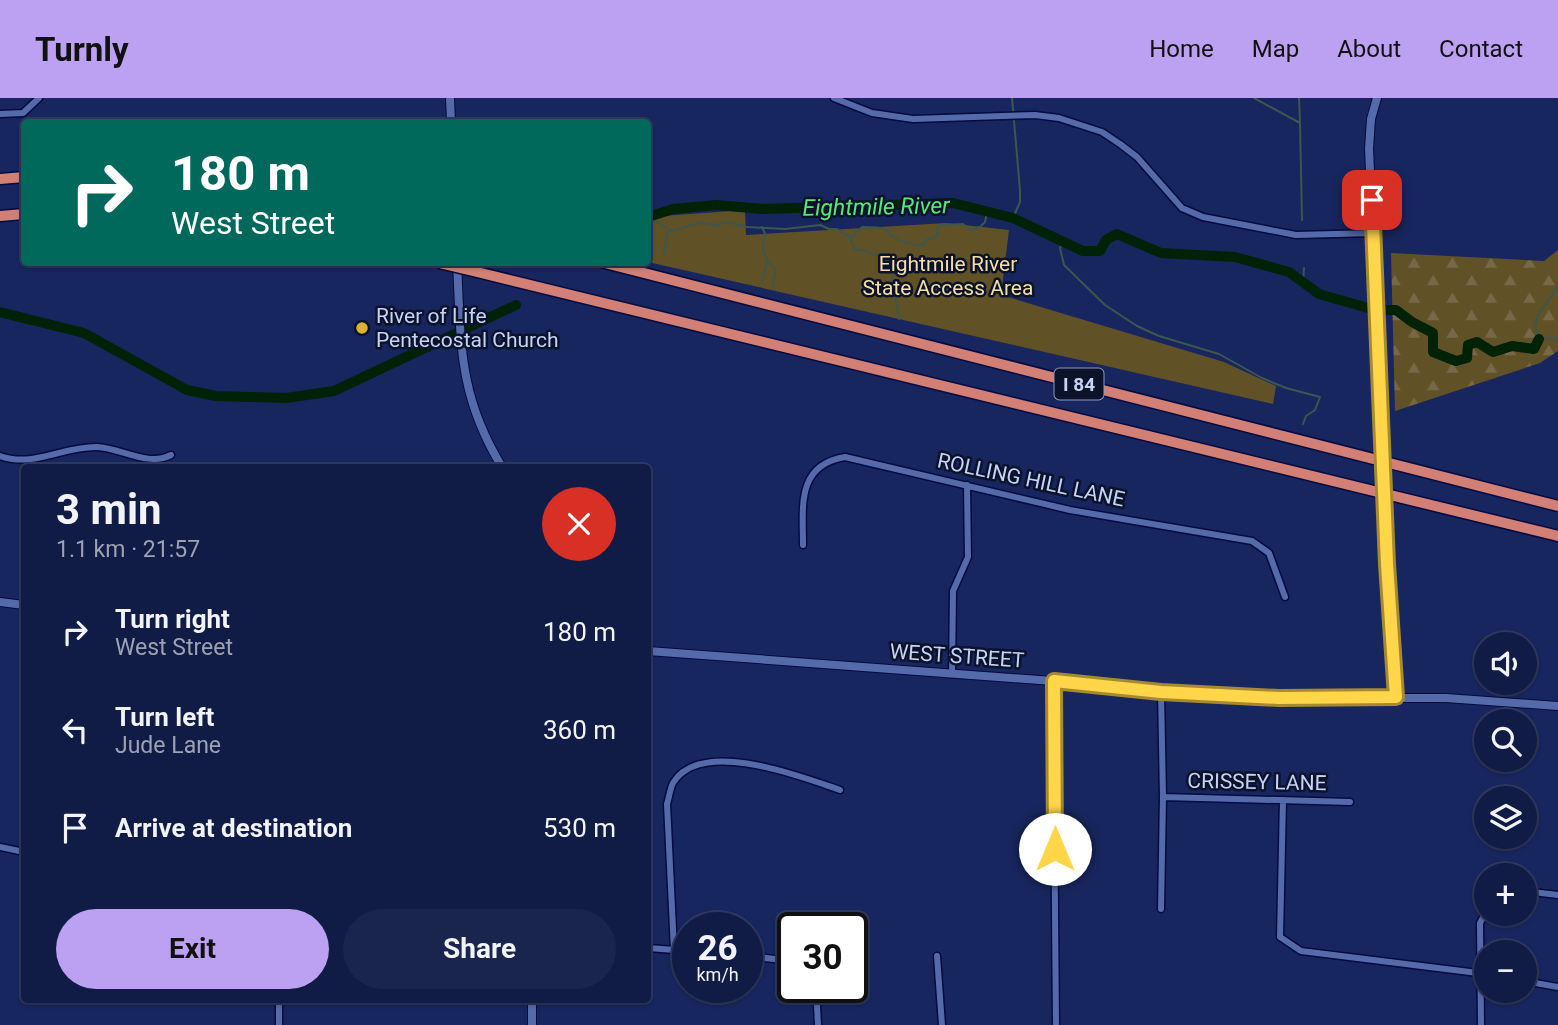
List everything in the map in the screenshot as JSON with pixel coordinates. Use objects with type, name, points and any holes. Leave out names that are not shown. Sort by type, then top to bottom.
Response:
[{"type":"highway","points":[[0,179],[21,177]]},
{"type":"highway","points":[[0,216],[21,214]]},
{"type":"highway","name":"I 84","points":[[451,266],[1558,536]]},
{"type":"highway","name":"I 84","points":[[617,266],[1558,506]]},
{"type":"highway","points":[[1469,513],[1558,542]]},
{"type":"main road","points":[[450,98],[451,119]]},
{"type":"main road","points":[[1377,98],[1371,119],[1369,149],[1396,697]]},
{"type":"main road","points":[[457,266],[465,379],[476,419],[500,464]]},
{"type":"main road","points":[[0,602],[21,605]]},
{"type":"main road","name":"WEST STREET","points":[[651,652],[1054,681],[1161,692],[1279,698],[1446,698],[1558,706]]},
{"type":"main road","points":[[532,1003],[532,1025]]},
{"type":"street","points":[[0,114],[23,113],[39,98]]},
{"type":"street","points":[[834,98],[872,113],[913,119],[1009,116],[1059,118],[1102,132],[1137,158],[1182,208],[1203,217],[1296,235],[1374,233]]},
{"type":"street","points":[[0,456],[25,460],[43,459],[81,448],[99,447],[154,460],[171,455]]},
{"type":"street","name":"ROLLING HILL LANE","points":[[803,545],[806,486],[818,468],[835,458],[855,458],[1070,510],[1252,541],[1269,553],[1285,597]]},
{"type":"street","points":[[952,674],[953,591],[968,557],[967,485]]},
{"type":"street","points":[[1054,681],[1056,1025]]},
{"type":"street","points":[[1161,692],[1161,909]]},
{"type":"street","points":[[672,912],[667,804],[673,784],[684,772],[696,765],[711,762],[766,766],[840,790]]},
{"type":"street","name":"CRISSEY LANE","points":[[1163,797],[1350,802]]},
{"type":"street","points":[[1283,800],[1280,937],[1300,951],[1474,973]]},
{"type":"street","points":[[0,847],[21,851]]},
{"type":"street","points":[[1537,893],[1558,895]]},
{"type":"street","points":[[651,948],[672,950]]},
{"type":"street","points":[[937,956],[942,1025]]},
{"type":"street","points":[[1537,983],[1558,987]]},
{"type":"street","points":[[279,1003],[279,1025]]},
{"type":"street","points":[[817,1003],[818,1025]]},
{"type":"street","points":[[1481,1025],[1482,1003]]},
{"type":"green space","name":"Eightmile River State Access Area","points":[[745,210],[746,235],[946,223],[1009,230],[1001,295],[1224,362],[1276,386],[1273,404],[651,263],[651,217]]},
{"type":"green space","points":[[1558,250],[1558,351],[1540,363],[1395,411],[1391,253],[1544,261]]},
{"type":"waterway","points":[[1012,98],[1020,190],[1020,202],[1013,218]]},
{"type":"waterway","points":[[1254,98],[1300,123],[1302,220]]},
{"type":"waterway","points":[[1299,98],[1300,121]]},
{"type":"waterway","name":"Eightmile River","points":[[651,216],[673,209],[716,205],[763,209],[953,203],[1013,218],[1083,251],[1100,251],[1106,240],[1117,234],[1161,253],[1235,257],[1289,272],[1319,294],[1368,308]]},
{"type":"waterway","points":[[651,219],[672,231],[699,223],[717,225],[727,222],[747,227],[785,229],[820,225],[837,229],[851,238],[862,227],[877,227],[885,229],[900,241],[924,245],[926,240],[937,237],[941,225],[963,224],[971,230],[980,227],[985,222],[987,212]]},
{"type":"waterway","points":[[762,227],[766,236],[763,251],[776,271],[774,289]]},
{"type":"waterway","points":[[664,254],[668,231]]},
{"type":"waterway","points":[[850,238],[855,249],[868,251],[875,256],[885,252],[891,259],[890,265],[894,272],[890,286],[895,296],[899,319]]},
{"type":"waterway","points":[[1063,241],[1060,248],[1064,265],[1105,305],[1137,326],[1159,336],[1219,354],[1286,388],[1320,397],[1315,410],[1306,416],[1303,424]]},
{"type":"waterway","points":[[762,283],[767,261]]},
{"type":"waterway","points":[[1303,284],[1304,268]]},
{"type":"waterway","name":"Eightmile River","points":[[1558,286],[1540,311],[1536,323],[1539,339],[1555,338],[1558,343]]},
{"type":"waterway","name":"Eightmile River","points":[[0,312],[84,333],[187,390],[216,396],[286,398],[334,391],[516,305]]},
{"type":"waterway","name":"Eightmile River","points":[[1387,310],[1396,310],[1433,333],[1433,352],[1456,361],[1467,358],[1468,345],[1477,342],[1493,352],[1512,346],[1534,349],[1539,339]]},
{"type":"place","name":"River of Life Pentecostal Church","points":[[362,328]]},
{"type":"route","points":[[1055,849],[1054,681],[1161,692],[1279,698],[1396,697],[1387,564],[1372,200]]}]
